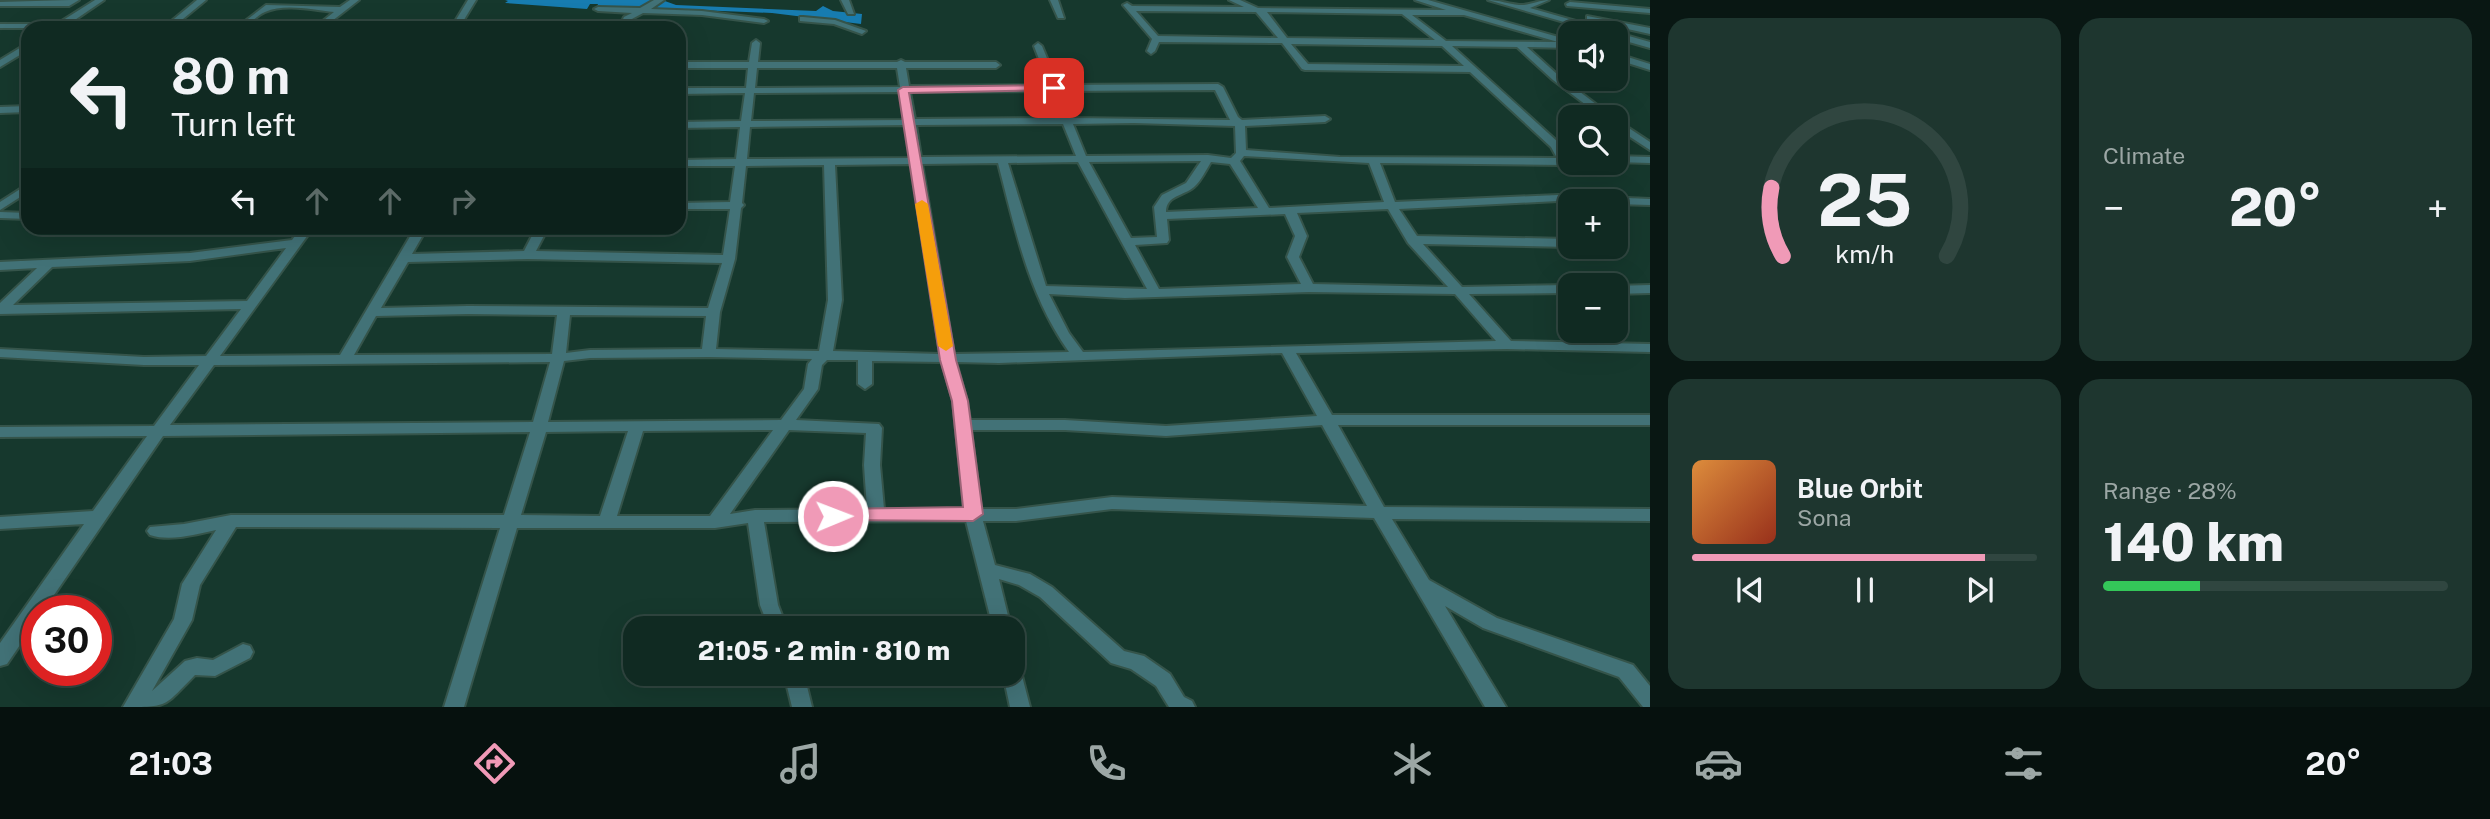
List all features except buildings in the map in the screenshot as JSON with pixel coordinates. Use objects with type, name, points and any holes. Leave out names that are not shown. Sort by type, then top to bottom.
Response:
[{"type":"street","points":[[0,4],[69,4],[75,0]]},
{"type":"street","points":[[67,21],[100,0]]},
{"type":"street","points":[[176,21],[202,0]]},
{"type":"street","points":[[248,21],[278,0]]},
{"type":"street","points":[[328,21],[355,0]]},
{"type":"street","points":[[460,21],[472,0]]},
{"type":"street","points":[[626,21],[660,0]]},
{"type":"street","points":[[845,0],[851,12]]},
{"type":"street","points":[[1054,0],[1061,16]]},
{"type":"street","points":[[1233,0],[1262,12],[1305,67],[1471,69]]},
{"type":"street","points":[[1419,0],[1558,40]]},
{"type":"street","points":[[1492,0],[1570,21]]},
{"type":"street","points":[[1522,8],[1545,0]]},
{"type":"street","points":[[1609,0],[1650,31]]},
{"type":"street","points":[[1571,2],[1624,11],[1650,11]]},
{"type":"street","points":[[1571,2],[1578,16],[1586,21]]},
{"type":"street","points":[[1127,4],[1262,12],[1464,13]]},
{"type":"street","points":[[1127,4],[1156,38],[1558,44]]},
{"type":"street","points":[[260,11],[282,6],[343,10]]},
{"type":"street","points":[[598,9],[702,13],[764,21]]},
{"type":"street","points":[[1406,14],[1445,44],[1558,149]]},
{"type":"street","points":[[1578,16],[1650,31]]},
{"type":"street","points":[[803,19],[835,22],[862,31]]},
{"type":"street","points":[[0,26],[21,26]]},
{"type":"street","points":[[1151,51],[1156,38]]},
{"type":"street","points":[[1628,39],[1650,45]]},
{"type":"street","points":[[709,353],[713,312],[729,259],[756,43]]},
{"type":"street","points":[[1520,45],[1556,78],[1592,105]]},
{"type":"street","points":[[1628,45],[1634,45]]},
{"type":"street","points":[[1038,46],[1082,159],[1155,293]]},
{"type":"street","points":[[0,51],[21,50]]},
{"type":"street","points":[[0,64],[21,52]]},
{"type":"street","points":[[1628,61],[1650,67]]},
{"type":"street","points":[[901,63],[903,90],[948,360],[960,401],[973,514],[999,616]]},
{"type":"street","points":[[686,65],[996,65]]},
{"type":"street","points":[[686,91],[1218,87],[1234,119],[1240,123]]},
{"type":"street","points":[[0,110],[21,109]]},
{"type":"street","points":[[686,125],[1240,123],[1325,119]]},
{"type":"street","points":[[1240,123],[1238,157],[1265,210]]},
{"type":"street","points":[[1628,131],[1650,147]]},
{"type":"street","points":[[686,163],[1238,157],[1558,161]]},
{"type":"street","points":[[1129,242],[1163,240],[1160,207],[1166,197],[1190,184],[1208,158]]},
{"type":"street","points":[[1628,159],[1650,160]]},
{"type":"street","points":[[1002,160],[1041,290],[1062,336],[1078,355]]},
{"type":"street","points":[[1373,160],[1389,208],[1412,240],[1507,345]]},
{"type":"street","points":[[715,523],[811,389],[815,364],[826,354],[835,300],[829,161]]},
{"type":"street","points":[[0,207],[21,192]]},
{"type":"street","points":[[1161,216],[1265,210],[1389,208],[1436,202],[1558,198],[1650,202]]},
{"type":"street","points":[[686,206],[737,205]]},
{"type":"street","points":[[1290,211],[1301,236],[1293,257],[1309,288]]},
{"type":"street","points":[[0,215],[21,216]]},
{"type":"street","points":[[0,658],[159,430],[302,235]]},
{"type":"street","points":[[345,358],[417,235]]},
{"type":"street","points":[[528,256],[538,235]]},
{"type":"street","points":[[1412,240],[1558,243]]},
{"type":"street","points":[[0,266],[208,256],[296,243]]},
{"type":"street","points":[[404,258],[528,256],[729,259]]},
{"type":"street","points":[[1,310],[48,264]]},
{"type":"street","points":[[1041,290],[1155,293],[1309,288],[1422,292],[1459,289],[1558,289]]},
{"type":"street","points":[[1628,290],[1650,289]]},
{"type":"street","points":[[1,310],[251,305]]},
{"type":"street","points":[[454,707],[539,429],[558,358],[564,311]]},
{"type":"street","points":[[373,312],[713,312]]},
{"type":"street","points":[[0,353],[144,361],[212,358],[558,358],[590,354],[709,353],[826,354],[864,358],[948,360],[1507,345],[1650,348]]},
{"type":"street","points":[[1287,349],[1378,510],[1496,707]]},
{"type":"street","points":[[864,358],[864,384]]},
{"type":"street","points":[[962,425],[1065,425],[1166,431],[1326,420],[1650,419]]},
{"type":"street","points":[[0,432],[783,425],[874,428],[872,465],[876,514]]},
{"type":"street","points":[[606,523],[637,427]]},
{"type":"street","points":[[156,531],[184,530],[230,521],[715,523],[755,516],[1016,515],[1112,503],[1378,510],[1422,514],[1650,515]]},
{"type":"street","points":[[755,516],[769,605],[773,616]]},
{"type":"street","points":[[0,523],[98,517]]},
{"type":"street","points":[[133,707],[183,620],[191,584],[230,521]]},
{"type":"street","points":[[989,570],[1024,579],[1046,592],[1118,657],[1136,662],[1163,680],[1177,703],[1185,707]]},
{"type":"street","points":[[1423,584],[1490,623],[1626,671],[1650,701]]},
{"type":"street","points":[[141,707],[169,691],[186,668],[194,665],[215,668],[243,652]]},
{"type":"street","points":[[797,686],[802,707]]},
{"type":"street","points":[[1016,686],[1020,707]]},
{"type":"water","points":[[505,0],[658,0],[637,10],[627,6],[596,9],[598,4],[590,4],[587,9],[505,3],[508,1]]},
{"type":"water","points":[[662,0],[676,5],[816,11],[823,6],[833,11],[862,14],[861,24],[772,13],[650,8]]},
{"type":"slow traffic","points":[[922,204],[946,346]]},
{"type":"route","points":[[833,516],[973,514],[960,401],[948,360],[903,90],[1054,88]]}]
